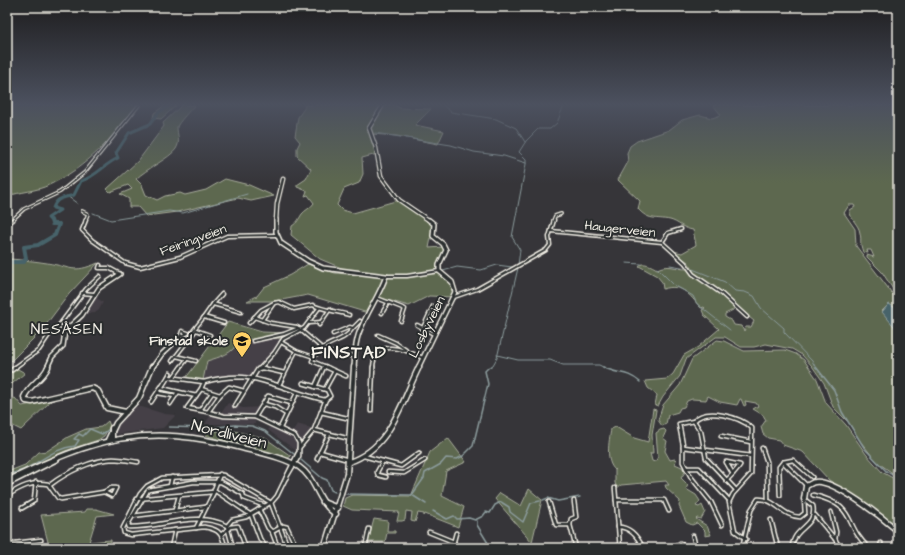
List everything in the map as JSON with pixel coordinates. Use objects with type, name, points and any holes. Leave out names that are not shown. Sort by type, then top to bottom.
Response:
[{"type":"main road","points":[[370,131],[376,148],[379,172],[399,200],[434,224],[433,236],[443,244],[446,250],[439,265],[439,272]]},
{"type":"main road","points":[[283,179],[277,204],[276,235],[284,245],[308,261],[324,268],[386,276],[382,289],[359,332],[354,356],[345,485],[324,548]]},
{"type":"main road","name":"Losbyveien","points":[[347,461],[357,461],[364,456],[388,433],[397,420],[409,387],[454,296],[454,285],[439,272]]},
{"type":"main road","points":[[120,274],[104,284],[94,294],[82,315],[67,329],[63,335],[63,346],[52,357],[46,372],[25,393],[24,399],[30,402],[93,388],[100,393],[107,408],[126,412]]},
{"type":"main road","points":[[110,440],[112,428],[140,396],[147,375],[157,360],[180,337]]},
{"type":"main road","name":"Nordliveien","points":[[7,483],[64,455],[110,440],[146,434],[190,435],[224,443],[293,465],[308,475],[326,508],[336,514]]},
{"type":"main road","points":[[804,499],[804,492],[807,486],[818,481],[832,485],[898,531]]},
{"type":"main road","points":[[322,502],[338,508]]},
{"type":"street","points":[[7,224],[15,219],[23,210],[57,194],[80,175],[117,131]]},
{"type":"street","name":"Feiringveien","points":[[82,211],[88,214],[82,230],[89,238],[126,263],[135,266],[149,266],[180,257],[227,236],[276,235]]},
{"type":"street","points":[[454,296],[476,289],[546,250],[550,246],[554,216],[561,214]]},
{"type":"street","name":"Haugerveien","points":[[551,231],[662,242],[668,233],[681,229]]},
{"type":"street","points":[[662,242],[685,263],[693,274],[722,294],[747,317]]},
{"type":"street","points":[[100,265],[99,268],[109,268],[120,274]]},
{"type":"street","points":[[386,276],[407,276],[439,272]]},
{"type":"street","points":[[57,328],[59,322],[69,313],[82,293],[100,276]]},
{"type":"street","points":[[82,293],[94,294]]},
{"type":"street","points":[[172,361],[213,304],[222,294]]},
{"type":"street","points":[[377,298],[406,309],[401,321]]},
{"type":"street","points":[[249,323],[263,308],[274,303],[281,302],[285,306],[295,309],[311,305],[349,315]]},
{"type":"street","points":[[262,320],[274,303]]},
{"type":"street","points":[[382,313],[388,303]]},
{"type":"street","points":[[213,304],[241,312]]},
{"type":"street","points":[[422,330],[433,306]]},
{"type":"street","points":[[235,406],[253,377],[282,342],[309,323],[319,308]]},
{"type":"street","points":[[319,326],[330,309]]},
{"type":"street","points":[[204,317],[224,323]]},
{"type":"street","points":[[254,317],[268,322],[300,329],[320,347],[338,355],[354,356]]},
{"type":"street","points":[[346,376],[312,361],[320,347],[350,333],[360,321]]},
{"type":"street","points":[[309,323],[321,322]]},
{"type":"street","points":[[417,325],[422,330],[435,335]]},
{"type":"street","points":[[12,370],[39,350],[52,331],[57,328],[67,329]]},
{"type":"street","points":[[333,334],[353,328]]},
{"type":"street","points":[[253,341],[300,329]]},
{"type":"street","points":[[180,337],[196,330],[210,335]]},
{"type":"street","points":[[180,337],[182,331],[188,333]]},
{"type":"street","points":[[378,335],[396,342],[407,351],[424,358]]},
{"type":"street","points":[[282,342],[296,351],[314,357]]},
{"type":"street","points":[[371,411],[374,355],[378,351],[383,350],[407,351]]},
{"type":"street","points":[[279,385],[296,351]]},
{"type":"street","points":[[176,356],[196,361]]},
{"type":"street","points":[[173,378],[187,358]]},
{"type":"street","points":[[315,387],[325,366]]},
{"type":"street","points":[[260,368],[284,373]]},
{"type":"street","points":[[325,390],[335,371]]},
{"type":"street","points":[[151,402],[170,372]]},
{"type":"street","points":[[168,377],[204,382],[236,377],[253,377],[279,385],[297,393],[326,399]]},
{"type":"street","points":[[204,382],[201,389],[187,408],[224,416],[255,417],[295,436],[299,450]]},
{"type":"street","points":[[222,534],[235,519],[251,515],[270,503],[277,496],[299,450],[314,430],[326,399],[330,396],[325,390],[303,383]]},
{"type":"street","points":[[160,387],[196,396]]},
{"type":"street","points":[[208,412],[220,395],[229,387],[244,391]]},
{"type":"street","points":[[201,389],[220,395]]},
{"type":"street","points":[[170,404],[178,392]]},
{"type":"street","points":[[158,393],[175,396]]},
{"type":"street","points":[[200,410],[212,393]]},
{"type":"street","points":[[279,428],[297,393]]},
{"type":"street","points":[[255,417],[268,396],[291,403]]},
{"type":"street","points":[[264,404],[275,407],[286,414]]},
{"type":"street","points":[[321,412],[347,418]]},
{"type":"street","points":[[722,525],[708,498],[686,468],[682,460],[683,447],[679,424],[682,422],[694,421],[699,416],[707,414],[744,422],[752,428],[752,466],[750,476],[736,490],[729,500]]},
{"type":"street","points":[[694,421],[701,432],[703,448],[707,460],[736,490]]},
{"type":"street","points":[[314,430],[346,438]]},
{"type":"street","points":[[317,459],[329,434]]},
{"type":"street","points":[[721,436],[751,442]]},
{"type":"street","points":[[683,447],[703,448],[751,456]]},
{"type":"street","points":[[762,448],[766,462],[768,499]]},
{"type":"street","points":[[320,452],[347,461]]},
{"type":"street","points":[[364,456],[401,466],[419,453]]},
{"type":"street","points":[[50,485],[63,475],[106,460],[115,459],[138,462]]},
{"type":"street","points":[[388,472],[399,475],[405,474],[425,460]]},
{"type":"street","points":[[780,495],[779,467],[783,462],[793,460],[812,477]]},
{"type":"street","points":[[383,461],[377,472],[378,475],[386,477]]},
{"type":"street","points":[[726,481],[733,474],[740,465],[726,462],[728,468],[733,474]]},
{"type":"street","points":[[783,462],[807,486]]},
{"type":"street","points":[[686,468],[692,466],[699,468],[729,500],[735,531],[746,539]]},
{"type":"street","points":[[196,528],[198,520],[206,508],[214,491],[220,474]]},
{"type":"street","points":[[223,547],[224,540],[222,534],[210,527],[131,535],[124,533],[123,528],[136,500],[145,488],[155,480],[172,477],[220,474],[270,503],[289,548],[295,544]]},
{"type":"street","points":[[193,482],[195,476]]},
{"type":"street","points":[[170,486],[172,477]]},
{"type":"street","points":[[233,548],[227,528],[218,520],[198,520],[158,524],[148,527],[129,527],[128,524],[148,490],[189,484],[193,482],[218,481],[225,483],[243,494],[244,498],[265,506]]},
{"type":"street","points":[[22,508],[34,501],[36,482]]},
{"type":"street","points":[[7,496],[22,487],[36,482],[43,482],[50,485],[56,495],[61,499],[104,492]]},
{"type":"street","points":[[7,483],[7,493]]},
{"type":"street","points":[[615,488],[620,548]]},
{"type":"street","points":[[243,494],[248,489]]},
{"type":"street","points":[[136,500],[214,491],[251,515],[260,539],[266,548]]},
{"type":"street","points":[[813,495],[834,501],[845,509],[865,546],[869,548]]},
{"type":"street","points":[[175,510],[179,496]]},
{"type":"street","points":[[742,548],[746,539],[749,518],[754,503],[760,498],[768,499],[786,514],[796,517],[802,516],[804,513],[804,499]]},
{"type":"street","points":[[804,499],[812,504],[815,515],[835,539],[838,548]]},
{"type":"street","points":[[616,500],[664,500],[669,511]]},
{"type":"street","points":[[574,501],[576,517],[571,519],[570,525],[576,548]]},
{"type":"street","points":[[549,502],[556,525],[570,525]]},
{"type":"street","points":[[128,516],[150,515],[156,512],[206,508]]},
{"type":"street","points":[[260,509],[268,528],[272,532],[278,548]]},
{"type":"street","points":[[831,512],[836,532],[835,539]]},
{"type":"street","points":[[792,548],[791,540],[794,535],[811,521],[815,515]]},
{"type":"street","points":[[771,520],[778,548]]},
{"type":"street","points":[[227,528],[238,526],[246,548]]},
{"type":"street","points":[[146,533],[148,527]]},
{"type":"street","points":[[272,532],[280,527],[287,527],[295,544],[300,548]]},
{"type":"street","points":[[618,527],[630,529],[636,535],[643,548]]},
{"type":"street","points":[[365,548],[370,529]]},
{"type":"street","points":[[171,548],[175,530]]},
{"type":"street","points":[[430,532],[454,542]]},
{"type":"street","points":[[452,548],[456,533]]},
{"type":"street","points":[[693,536],[696,548]]},
{"type":"street","points":[[7,544],[41,540]]},
{"type":"street","points":[[674,548],[680,543],[686,548]]},
{"type":"street","points":[[880,548],[881,543]]},
{"type":"shaded area","points":[[99,296],[97,298],[103,302],[99,310],[95,313],[85,314],[93,299]]},
{"type":"shaded area","name":"Finstad skole","points":[[283,338],[273,353],[251,376],[234,375],[203,380],[207,360],[223,356],[236,346],[261,339]]},
{"type":"shaded area","points":[[228,403],[243,408],[261,407],[256,416],[255,424],[205,424],[212,413],[220,415]]},
{"type":"shaded area","points":[[134,407],[142,407],[165,414],[176,415],[163,428],[118,434],[115,430],[117,425]]},
{"type":"shaded area","points":[[272,423],[293,431],[297,424],[314,429],[303,444],[295,450],[268,430]]},
{"type":"green space","points":[[7,131],[117,131],[87,161],[62,178],[44,187],[7,196]]},
{"type":"green space","points":[[160,131],[178,131],[179,141],[176,149],[169,156],[136,179],[142,185],[146,195],[157,200],[165,196],[180,193],[185,195],[206,190],[225,179],[249,185],[274,196],[251,201],[238,198],[177,212],[146,216],[138,207],[129,207],[129,199],[120,194],[132,189],[128,185],[110,192],[107,189],[138,161]]},
{"type":"green space","points":[[296,131],[444,131],[438,144],[397,136],[372,134],[377,154],[362,158],[363,174],[359,183],[344,189],[337,205],[342,210],[353,213],[399,200],[429,220],[433,228],[429,248],[443,247],[447,251],[439,263],[438,271],[453,282],[454,297],[429,296],[409,306],[377,297],[368,313],[308,295],[276,301],[247,301],[257,296],[264,287],[290,275],[308,264],[335,273],[358,275],[320,259],[291,235],[292,226],[314,203],[308,195],[305,196],[307,191],[297,187],[297,185],[306,179],[311,169],[297,156],[297,148],[300,142],[295,136]]},
{"type":"green space","points":[[666,131],[898,131],[898,297],[882,272],[867,257],[867,255],[874,257],[871,250],[867,250],[868,253],[863,252],[858,227],[852,219],[850,213],[850,210],[855,207],[854,205],[849,205],[844,213],[855,229],[856,246],[898,301],[898,310],[889,304],[882,311],[898,331],[898,477],[877,462],[860,441],[849,423],[833,407],[824,383],[812,366],[802,355],[792,349],[766,344],[754,347],[741,347],[725,337],[716,337],[686,359],[680,376],[663,397],[658,406],[655,405],[657,395],[648,388],[645,381],[667,379],[673,374],[684,355],[698,347],[719,329],[704,315],[702,310],[705,308],[701,308],[685,291],[676,288],[663,289],[662,282],[657,276],[639,266],[645,264],[657,269],[667,266],[683,269],[692,268],[688,262],[673,251],[682,253],[696,245],[693,230],[670,220],[652,218],[642,213],[638,209],[640,201],[618,180],[628,162],[627,153],[630,146],[637,141]],"holes":[[[735,306],[754,321],[751,327],[746,327],[744,331],[741,326],[734,325],[732,321],[725,317],[725,314],[733,310]]]},
{"type":"green space","points":[[10,259],[42,262],[72,269],[83,268],[98,263],[69,294],[42,330],[7,365],[7,261]]},
{"type":"green space","points":[[228,322],[262,332],[286,333],[283,338],[238,341],[230,352],[207,361],[203,380],[185,379]]},
{"type":"green space","points":[[717,340],[724,341],[744,351],[785,350],[796,354],[804,360],[817,379],[826,403],[846,425],[866,454],[882,472],[898,481],[898,529],[829,480],[803,452],[783,445],[779,440],[768,438],[763,434],[761,427],[766,420],[763,415],[753,409],[758,406],[756,403],[745,401],[746,405],[744,406],[740,399],[737,405],[720,402],[708,396],[706,400],[692,399],[687,401],[684,407],[680,408],[678,412],[668,415],[666,424],[662,426],[658,420],[663,405],[680,385],[692,359]]},
{"type":"green space","points":[[16,368],[25,373],[7,388],[7,376]]},
{"type":"green space","points":[[15,398],[22,406],[52,400],[21,430],[7,423],[7,400]]},
{"type":"green space","points":[[653,409],[656,410],[652,435],[653,453],[650,453],[652,461],[655,462],[658,457],[656,433],[664,429],[666,431],[663,438],[667,441],[665,451],[670,460],[675,459],[675,464],[682,467],[685,472],[681,478],[688,485],[686,489],[696,495],[700,501],[696,506],[699,507],[702,505],[705,512],[701,519],[696,519],[707,526],[711,535],[705,536],[705,531],[697,523],[692,525],[686,522],[679,506],[680,501],[666,488],[665,485],[669,485],[666,481],[621,485],[617,488],[615,483],[615,470],[610,462],[609,456],[611,429],[616,427],[634,438],[648,442]]},
{"type":"green space","points":[[108,421],[110,426],[104,436],[98,440],[65,451],[7,479],[7,472],[25,465],[39,452],[47,451],[68,437],[86,429],[101,427]]},
{"type":"green space","points":[[207,431],[234,431],[265,438],[291,456],[287,459],[205,435]]},
{"type":"green space","points":[[448,438],[466,462],[446,471],[442,496],[464,507],[458,527],[425,514],[424,516],[424,514],[418,513],[415,522],[411,521],[412,512],[406,511],[405,520],[397,521],[399,512],[352,510],[343,506],[345,498],[352,495],[411,496],[430,452]]},
{"type":"green space","points":[[529,489],[542,500],[532,542],[495,499],[500,493],[521,506]]},
{"type":"green space","points":[[87,509],[96,509],[114,514],[97,516],[89,542],[111,540],[111,544],[80,548],[47,548],[48,542],[41,515],[85,512]]},
{"type":"green space","points":[[374,519],[388,521],[387,531],[395,531],[395,533],[387,533],[385,542],[368,542]]},
{"type":"water","points":[[889,304],[898,310],[898,331],[882,312]]},
{"type":"waterway","points":[[51,221],[48,218],[60,210],[53,208],[55,204],[61,198],[74,195],[81,181],[87,179],[118,158],[116,153],[129,133],[134,131]]},
{"type":"waterway","points":[[518,131],[525,142]]},
{"type":"waterway","points":[[526,163],[526,159],[519,152],[526,141],[536,131]]},
{"type":"waterway","points":[[375,133],[451,145],[474,152],[504,156],[526,163]]},
{"type":"waterway","points":[[443,271],[457,267],[481,270],[497,265],[512,267],[518,265],[520,250],[512,237],[526,163]]},
{"type":"waterway","points":[[93,213],[111,220],[169,211],[183,213],[247,194]]},
{"type":"waterway","points":[[67,196],[78,204]]},
{"type":"waterway","points":[[7,262],[24,262],[26,258],[24,247],[38,245],[55,235],[59,224],[52,224],[51,220]]},
{"type":"waterway","points":[[626,263],[641,264]]},
{"type":"waterway","points":[[670,265],[687,268]]},
{"type":"waterway","points":[[498,355],[518,268]]},
{"type":"waterway","points":[[657,268],[674,285],[693,296],[697,304],[730,330]]},
{"type":"waterway","points":[[690,268],[725,282],[735,291],[745,292],[754,296],[761,308],[784,328],[784,332],[812,361],[816,368]]},
{"type":"waterway","points":[[7,270],[10,273],[7,276]]},
{"type":"waterway","points":[[488,368],[493,365],[498,355]]},
{"type":"waterway","points":[[498,355],[518,360],[550,360],[563,365],[599,365],[603,367]]},
{"type":"waterway","points":[[603,367],[626,374],[640,382]]},
{"type":"waterway","points":[[816,367],[834,390],[842,412],[865,449],[886,471],[898,478]]},
{"type":"waterway","points":[[412,495],[424,478],[425,473],[441,464],[446,458],[457,459],[463,456],[473,446],[488,384],[485,371],[488,368]]},
{"type":"waterway","points":[[169,427],[209,428],[235,425],[252,426],[265,431],[294,454]]},
{"type":"waterway","points":[[7,475],[30,467],[61,449],[75,446],[79,440],[74,439],[79,434],[83,436],[90,429],[102,434],[110,429]]},
{"type":"waterway","points":[[301,460],[322,478],[327,480],[331,490],[335,492]]},
{"type":"waterway","points":[[346,494],[412,495]]},
{"type":"waterway","points":[[412,495],[426,504]]},
{"type":"waterway","points":[[543,500],[548,498],[558,501],[580,497]]},
{"type":"waterway","points":[[433,511],[447,519],[454,516],[457,519],[469,518],[475,520],[483,516],[486,512],[490,513],[495,505],[501,502],[509,507],[510,512],[523,522],[531,503],[540,501]]},
{"type":"waterway","points":[[477,521],[477,525],[491,548]]},
{"type":"place","name":"Finstad skole","points":[[242,358]]},
{"type":"district","name":"NESÅSEN","points":[[67,329]]},
{"type":"district","name":"FINSTAD","points":[[349,353]]}]
